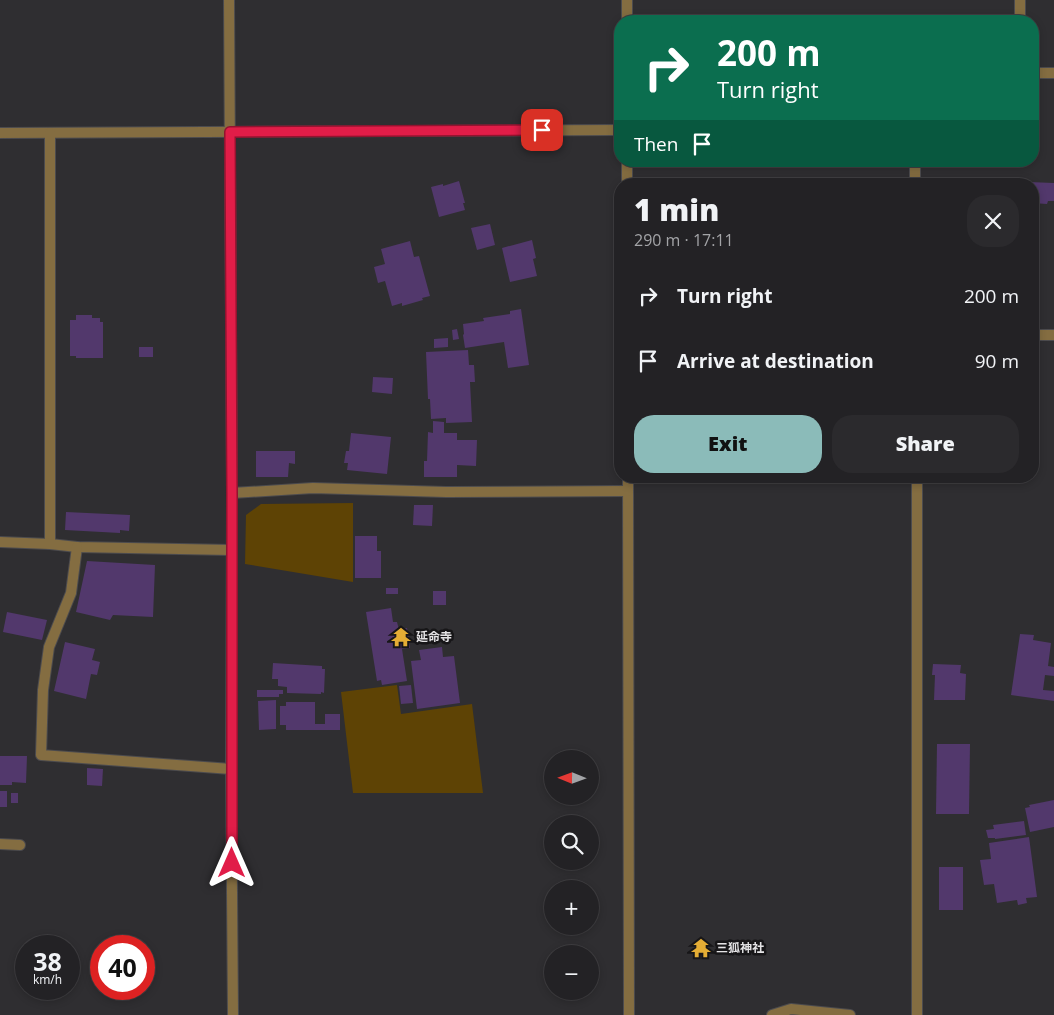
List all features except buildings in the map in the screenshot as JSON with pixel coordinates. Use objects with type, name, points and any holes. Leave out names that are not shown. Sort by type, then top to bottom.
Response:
[{"type":"street","points":[[229,0],[232,493],[232,1015]]},
{"type":"street","points":[[627,0],[627,15]]},
{"type":"street","points":[[1020,0],[1020,15]]},
{"type":"street","points":[[1039,73],[1054,73]]},
{"type":"street","points":[[0,134],[614,130]]},
{"type":"street","points":[[50,133],[50,544]]},
{"type":"street","points":[[1039,335],[1054,335]]},
{"type":"street","points":[[628,483],[630,1015]]},
{"type":"street","points":[[917,483],[918,1015]]},
{"type":"street","points":[[232,493],[313,488],[446,492],[628,491]]},
{"type":"street","points":[[0,542],[77,547],[231,550]]},
{"type":"street","points":[[77,547],[71,593],[49,647],[43,690],[41,755],[231,769]]},
{"type":"street","points":[[0,844],[20,844]]},
{"type":"street","points":[[772,1015],[791,1009],[850,1015]]},
{"type":"shaded area","points":[[353,503],[353,582],[245,564],[246,515],[261,504]]},
{"type":"shaded area","points":[[397,685],[401,714],[472,704],[483,793],[353,793],[341,692]]},
{"type":"place","name":"延命寺","points":[[401,637]]},
{"type":"place","name":"三狐神社","points":[[701,948]]},
{"type":"route","points":[[232,863],[230,132],[542,130]]}]
